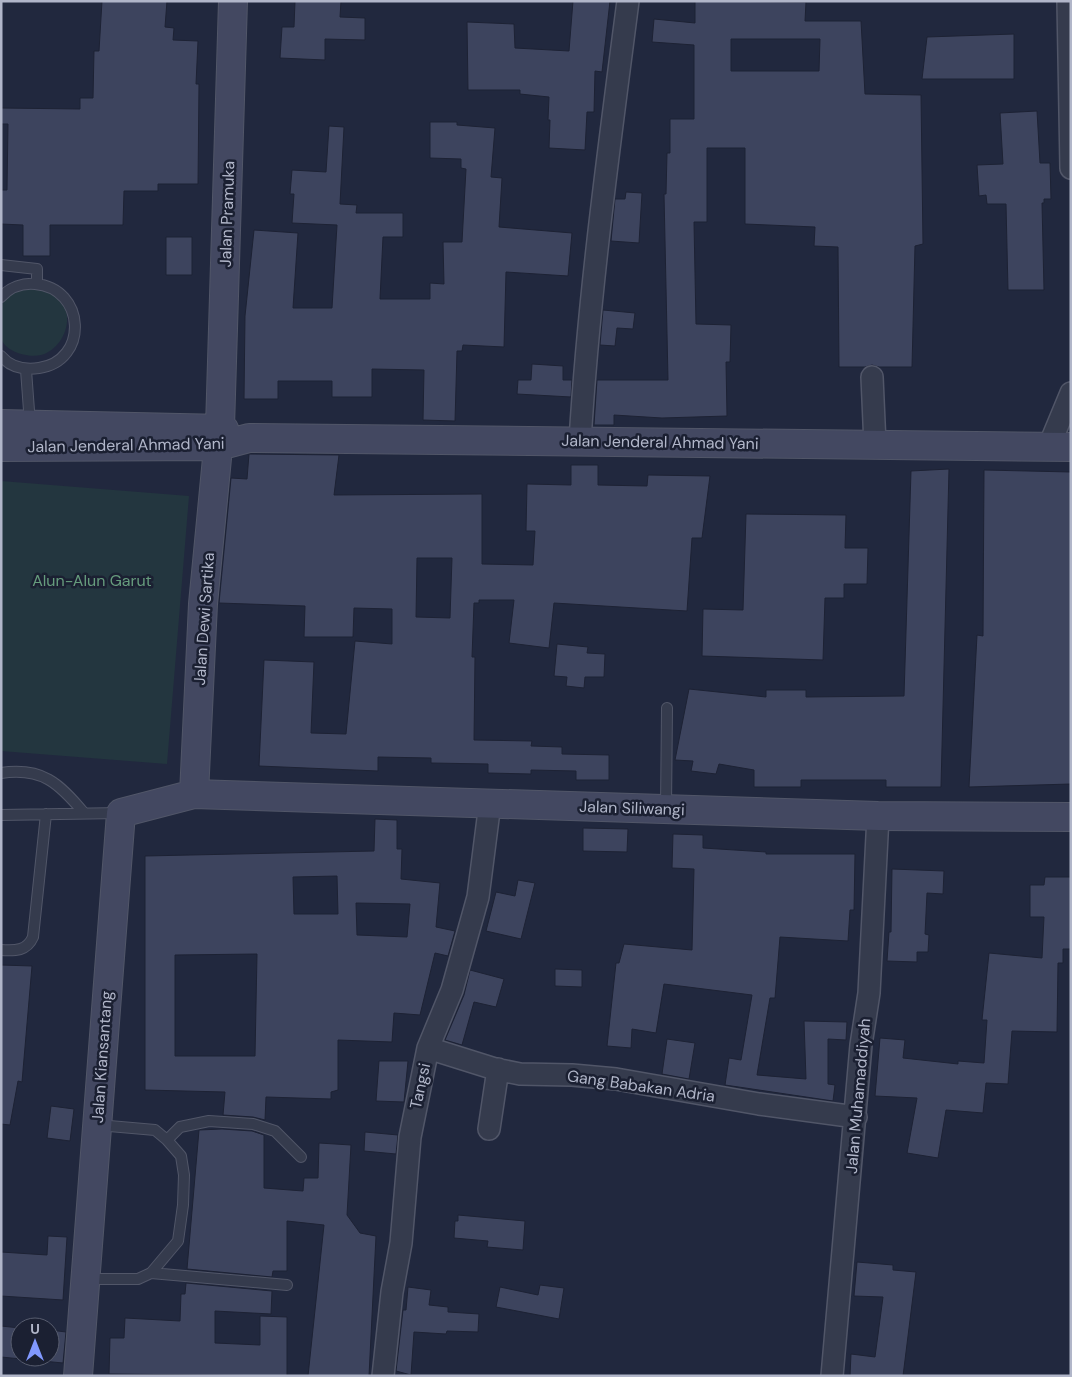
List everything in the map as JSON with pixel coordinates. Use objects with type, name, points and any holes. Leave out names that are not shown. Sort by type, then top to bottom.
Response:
[{"type":"street","name":"Jalan Pramuka","points":[[219,436],[233,1]]},
{"type":"street","points":[[580,441],[586,342],[598,230],[628,1]]},
{"type":"street","points":[[1068,1],[1071,168]]},
{"type":"street","points":[[872,377],[874,445]]},
{"type":"street","points":[[1060,446],[1071,393]]},
{"type":"street","name":"Jalan Jenderal Ahmad Yani","points":[[1,424],[30,424],[250,438],[1060,446]]},
{"type":"street","name":"Jalan Jenderal Ahmad Yani","points":[[1,447],[219,436]]},
{"type":"street","name":"Jalan Dewi Sartika","points":[[194,794],[203,604],[219,436]]},
{"type":"street","points":[[121,813],[194,794]]},
{"type":"street","name":"Jalan Siliwangi","points":[[194,794],[878,816],[1071,817]]},
{"type":"street","name":"Tangsi","points":[[383,1376],[401,1243],[410,1137],[428,1048],[452,990],[478,897],[490,803]]},
{"type":"street","name":"Jalan Kiansantang","points":[[78,1376],[121,813]]},
{"type":"street","name":"Jalan Muhamaddiyah","points":[[832,1376],[861,1045],[869,994],[878,816]]},
{"type":"street","name":"Gang Babakan Adria","points":[[428,1048],[520,1074],[572,1075],[616,1079],[759,1104],[856,1117]]},
{"type":"street","points":[[489,1129],[498,1069]]},
{"type":"lane","points":[[1,265],[37,269],[37,284]]},
{"type":"lane","points":[[1,296],[6,291],[26,283],[46,285],[64,296],[74,314],[75,336],[65,355],[45,367],[26,370],[6,362],[1,356]]},
{"type":"lane","points":[[26,370],[30,424]]},
{"type":"lane","points":[[666,809],[667,708]]},
{"type":"lane","points":[[1,773],[31,771],[44,775],[72,798],[84,813]]},
{"type":"lane","points":[[1,815],[121,813]]},
{"type":"lane","points":[[1,950],[16,951],[26,947],[33,937],[46,814]]},
{"type":"lane","points":[[167,1140],[180,1127],[209,1121],[253,1124],[275,1131],[301,1157]]},
{"type":"lane","points":[[97,1125],[154,1130],[167,1140],[181,1156],[184,1175],[183,1205],[178,1241],[151,1274]]},
{"type":"lane","points":[[85,1279],[138,1279],[151,1274],[287,1285]]},
{"type":"green space","points":[[40,286],[60,299],[65,307],[67,323],[65,332],[61,340],[49,352],[36,356],[24,355],[7,347],[1,338],[3,302],[8,294],[20,287]]},
{"type":"green space","name":"Alun-Alun Garut","points":[[1,481],[189,496],[167,764],[1,751]]},
{"type":"building","points":[[102,1],[167,1],[165,27],[174,28],[173,40],[198,41],[196,84],[199,84],[198,184],[158,184],[158,191],[124,191],[123,225],[50,225],[50,256],[23,256],[23,225],[1,224],[1,190],[7,190],[8,124],[1,124],[1,108],[80,109],[80,98],[93,98],[94,51],[99,51]]},
{"type":"building","points":[[295,1],[341,1],[340,17],[365,18],[365,40],[325,39],[325,60],[280,58],[282,27],[294,27]]},
{"type":"building","points":[[573,1],[610,1],[602,72],[595,71],[594,112],[587,112],[585,150],[549,148],[549,97],[520,94],[520,90],[468,90],[467,22],[514,24],[515,48],[569,51]]},
{"type":"building","points":[[695,1],[806,2],[805,21],[861,21],[865,94],[921,95],[923,244],[915,246],[912,367],[879,367],[872,365],[865,367],[839,367],[838,247],[814,246],[815,227],[745,224],[745,148],[707,148],[707,222],[694,222],[696,324],[731,325],[730,362],[726,362],[727,416],[662,418],[614,415],[614,425],[594,425],[597,380],[668,380],[664,194],[666,194],[667,153],[670,153],[670,119],[694,119],[694,45],[652,42],[654,19],[695,23]],"holes":[[[731,39],[820,39],[819,71],[731,71]]]},
{"type":"building","points":[[1014,34],[1014,79],[922,79],[927,37]]},
{"type":"building","points":[[1037,111],[1040,163],[1050,163],[1051,199],[1044,199],[1044,203],[1042,203],[1044,290],[1008,290],[1006,204],[987,204],[986,195],[979,196],[977,165],[1003,164],[1000,113]]},
{"type":"building","points":[[430,122],[457,122],[457,125],[495,128],[491,177],[502,178],[499,227],[572,233],[568,276],[506,272],[504,347],[463,345],[462,351],[457,351],[455,421],[423,420],[424,370],[372,369],[372,397],[332,397],[332,381],[278,381],[278,399],[244,399],[245,316],[254,230],[298,233],[293,308],[332,308],[337,225],[292,223],[294,194],[290,194],[292,170],[326,172],[329,126],[344,127],[340,204],[357,205],[356,213],[403,213],[403,237],[383,237],[380,299],[430,299],[430,283],[444,284],[443,242],[462,242],[466,169],[461,168],[461,159],[430,158]]},
{"type":"building","points":[[626,192],[642,193],[639,243],[611,241],[615,199],[625,199]]},
{"type":"building","points":[[166,237],[192,237],[192,275],[166,275]]},
{"type":"building","points":[[603,310],[635,313],[633,329],[617,328],[615,346],[600,345]]},
{"type":"building","points":[[532,364],[563,366],[563,380],[572,380],[571,397],[517,394],[518,380],[531,380]]},
{"type":"building","points":[[249,454],[339,455],[334,495],[482,494],[482,564],[533,565],[535,531],[526,531],[527,484],[571,485],[571,465],[598,465],[598,485],[647,486],[648,475],[710,476],[702,538],[692,538],[687,611],[554,603],[549,648],[509,643],[514,600],[479,600],[479,603],[474,603],[472,657],[475,657],[474,740],[532,741],[531,746],[562,747],[562,754],[609,755],[609,780],[576,780],[576,771],[531,770],[531,774],[488,773],[488,764],[431,763],[431,758],[378,757],[378,771],[259,766],[264,660],[314,662],[311,733],[346,734],[355,641],[392,644],[392,609],[354,608],[353,637],[304,637],[305,606],[219,603],[231,478],[247,479]],"holes":[[[417,558],[452,558],[450,618],[416,617]]]},
{"type":"building","points":[[949,469],[941,787],[886,787],[886,780],[801,780],[801,787],[754,787],[754,770],[719,764],[716,774],[691,771],[693,761],[675,760],[689,689],[766,697],[766,690],[806,690],[806,697],[904,696],[911,471]]},
{"type":"building","points":[[984,470],[1071,472],[1071,784],[969,787],[977,635],[983,636]]},
{"type":"building","points":[[746,514],[846,515],[845,548],[868,548],[867,584],[844,584],[844,598],[825,598],[823,660],[702,656],[703,609],[743,610]]},
{"type":"building","points":[[557,644],[588,647],[587,653],[605,654],[604,677],[585,677],[584,688],[566,686],[567,677],[554,676]]},
{"type":"building","points":[[375,819],[397,820],[397,849],[402,849],[401,879],[440,883],[436,927],[455,931],[448,956],[435,953],[420,1015],[394,1013],[392,1042],[338,1040],[338,1090],[331,1092],[331,1099],[266,1097],[265,1120],[253,1117],[223,1115],[225,1092],[145,1090],[145,856],[374,851]],"holes":[[[337,876],[338,914],[294,914],[293,877]],[[356,903],[410,904],[407,937],[357,935]],[[257,954],[255,1056],[175,1056],[175,955]]]},
{"type":"building","points":[[583,828],[628,829],[627,852],[583,851]]},
{"type":"building","points":[[673,834],[703,835],[703,848],[766,852],[766,854],[855,854],[854,910],[850,910],[848,941],[780,937],[775,998],[770,998],[757,1075],[806,1079],[804,1021],[847,1022],[846,1040],[828,1039],[828,1084],[835,1085],[833,1101],[725,1085],[729,1058],[741,1060],[752,995],[664,984],[656,1033],[632,1029],[631,1048],[607,1046],[616,963],[619,963],[624,944],[692,950],[694,869],[672,868]]},
{"type":"building","points":[[892,869],[944,871],[943,894],[927,893],[925,934],[929,935],[928,952],[917,952],[917,962],[887,961],[889,932],[891,932]]},
{"type":"building","points":[[1045,877],[1071,877],[1071,949],[1063,949],[1063,963],[1058,963],[1057,1032],[1012,1031],[1008,1084],[986,1083],[983,1113],[946,1110],[938,1158],[907,1153],[917,1098],[875,1096],[880,1038],[905,1040],[903,1058],[958,1064],[958,1061],[984,1063],[987,1020],[982,1020],[989,953],[1042,958],[1044,917],[1030,917],[1030,885],[1044,885]]},
{"type":"building","points":[[518,880],[535,883],[521,939],[486,931],[496,892],[515,896]]},
{"type":"building","points":[[1,965],[32,966],[22,1082],[18,1081],[10,1125],[1,1124]]},
{"type":"building","points":[[555,969],[582,970],[582,987],[555,986]]},
{"type":"building","points":[[470,970],[504,979],[496,1007],[474,1002],[462,1045],[445,1040],[464,995]]},
{"type":"building","points":[[667,1039],[695,1043],[689,1079],[662,1074]]},
{"type":"building","points":[[379,1061],[408,1061],[404,1102],[376,1101]]},
{"type":"building","points":[[51,1106],[74,1109],[70,1141],[47,1138]]},
{"type":"building","points":[[199,1130],[252,1131],[264,1135],[264,1188],[303,1191],[304,1178],[318,1178],[319,1143],[351,1145],[347,1215],[360,1233],[376,1236],[369,1376],[308,1376],[324,1225],[287,1221],[287,1271],[273,1271],[272,1277],[187,1269]]},
{"type":"building","points":[[365,1132],[398,1135],[396,1154],[364,1151]]},
{"type":"building","points":[[458,1215],[525,1221],[523,1250],[487,1247],[488,1241],[454,1238],[455,1221],[458,1221]]},
{"type":"building","points":[[48,1236],[67,1237],[63,1300],[1,1296],[1,1252],[47,1255]]},
{"type":"building","points":[[857,1262],[893,1265],[893,1270],[916,1272],[903,1376],[850,1376],[851,1354],[875,1357],[883,1297],[854,1296]]},
{"type":"building","points":[[186,1283],[272,1291],[271,1314],[215,1311],[215,1343],[260,1345],[260,1316],[287,1317],[287,1376],[109,1374],[110,1338],[124,1338],[125,1318],[180,1321],[181,1294],[185,1294]]},
{"type":"building","points":[[540,1285],[564,1288],[559,1319],[496,1307],[500,1287],[538,1295]]},
{"type":"building","points":[[408,1287],[431,1290],[429,1305],[448,1307],[448,1312],[479,1314],[478,1332],[447,1331],[446,1334],[414,1332],[411,1375],[396,1371],[403,1310],[406,1310]]},
{"type":"building","points":[[1,1326],[10,1327],[10,1358],[1,1357]]},
{"type":"building","points":[[60,1331],[66,1332],[63,1363],[60,1363]]}]
